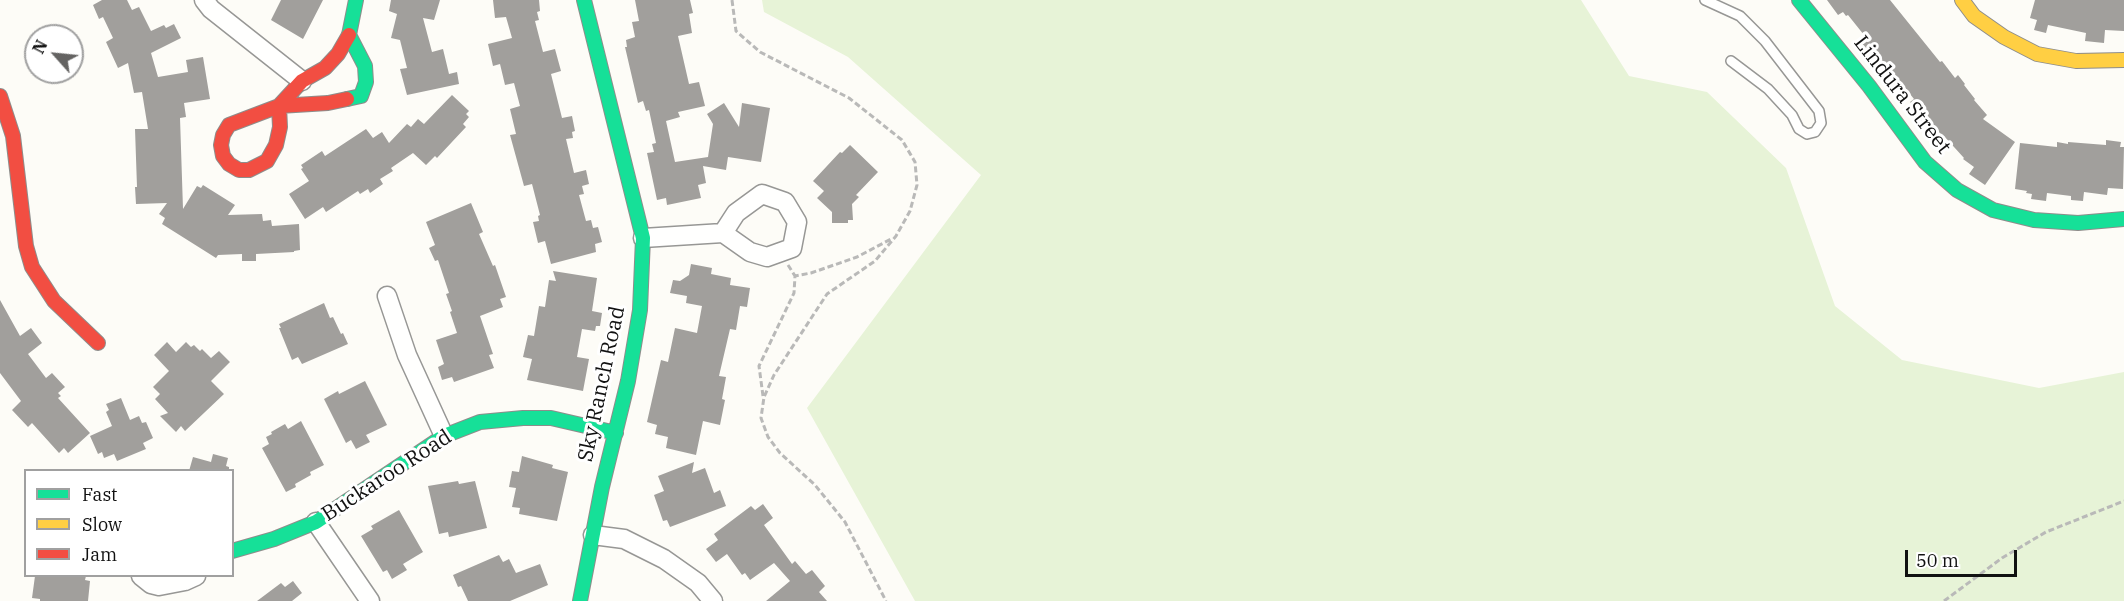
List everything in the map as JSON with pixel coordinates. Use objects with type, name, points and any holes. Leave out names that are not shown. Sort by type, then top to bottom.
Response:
[{"type":"street","points":[[204,0],[212,9],[302,81]]},
{"type":"street","points":[[349,35],[365,66],[366,82],[361,96],[328,103],[279,106],[229,125],[223,135],[221,145],[223,156],[230,164],[239,170],[249,170],[267,160],[276,145],[280,127],[279,106],[302,81],[326,69],[338,54],[349,35],[356,0]]},
{"type":"street","name":"Sky Ranch Road","points":[[580,601],[628,381],[640,310],[643,238],[584,0]]},
{"type":"street","name":"Lindura Street","points":[[1799,0],[1869,86],[1925,162],[1957,190],[1993,210],[2034,220],[2078,223],[2124,219]]},
{"type":"street","points":[[1962,0],[1974,16],[2004,37],[2037,54],[2076,61],[2124,60]]},
{"type":"street","points":[[2,105],[10,122],[8,150],[32,267],[54,301],[98,344]]},
{"type":"street","points":[[643,238],[723,232]]},
{"type":"street","points":[[387,296],[407,355],[444,436]]},
{"type":"street","name":"Buckaroo Road","points":[[234,550],[274,539],[316,522],[369,484],[415,458],[444,436],[480,422],[551,418],[616,433]]},
{"type":"street","points":[[316,522],[370,601]]},
{"type":"street","points":[[593,535],[624,539],[664,559],[698,583],[713,601]]},
{"type":"street","points":[[142,577],[151,584],[159,586],[194,577]]},
{"type":"lane","points":[[1705,0],[1740,16],[1765,41],[1819,111],[1821,123],[1815,132],[1807,134],[1799,129],[1792,115],[1768,89],[1731,61]]},
{"type":"path","points":[[732,0],[736,31],[759,52],[849,98],[902,140],[915,162],[917,185],[910,211],[896,236],[875,261],[827,294],[774,375],[764,397],[761,418],[768,437],[780,453],[814,485],[844,522],[886,601]]},
{"type":"path","points":[[764,397],[759,366],[794,293],[795,276],[811,273],[857,257],[896,236]]},
{"type":"path","points":[[1944,601],[2001,558],[2046,532],[2124,501]]},
{"type":"green space","points":[[762,0],[1581,0],[1629,76],[1707,92],[1786,168],[1835,306],[1902,360],[2039,388],[2124,372],[2124,601],[915,601],[807,408],[981,175],[848,57],[764,12]]},
{"type":"building","points":[[102,0],[127,0],[132,10],[139,7],[151,31],[164,25],[166,28],[174,24],[181,38],[151,53],[158,77],[188,72],[186,60],[203,57],[210,99],[184,103],[186,117],[180,118],[183,209],[197,186],[201,188],[203,185],[235,205],[228,215],[262,214],[263,221],[271,220],[272,226],[299,224],[300,250],[256,254],[256,261],[242,261],[242,254],[218,255],[216,258],[162,224],[165,218],[159,214],[167,203],[136,204],[135,129],[148,129],[142,92],[134,93],[128,63],[118,68],[106,42],[113,38],[103,17],[99,19],[93,5]]},
{"type":"building","points":[[281,0],[323,0],[303,39],[271,20]]},
{"type":"building","points":[[391,0],[440,0],[434,20],[423,18],[432,52],[443,49],[449,74],[457,72],[459,84],[407,95],[400,69],[407,68],[400,40],[391,38],[397,14],[389,11]]},
{"type":"building","points":[[493,0],[539,0],[540,11],[537,12],[539,20],[535,21],[543,52],[555,49],[561,71],[551,74],[562,118],[572,116],[575,131],[572,132],[573,138],[566,139],[574,173],[586,170],[589,184],[582,186],[584,194],[579,195],[586,221],[591,220],[593,228],[598,227],[602,242],[595,244],[596,252],[551,264],[545,241],[538,243],[533,222],[539,221],[538,216],[540,215],[532,184],[524,186],[510,135],[516,134],[510,109],[520,106],[514,83],[505,85],[500,64],[493,66],[488,44],[512,38],[506,17],[495,18]]},
{"type":"building","points":[[635,0],[690,0],[693,13],[689,14],[692,33],[678,36],[689,84],[699,82],[705,106],[678,112],[680,117],[666,121],[675,162],[708,157],[713,124],[707,114],[724,103],[739,127],[742,103],[770,108],[761,162],[728,157],[726,170],[703,166],[706,183],[698,185],[701,198],[667,205],[666,198],[657,200],[647,153],[654,152],[652,144],[656,143],[649,110],[646,111],[643,101],[638,103],[625,47],[627,47],[626,40],[635,37],[632,22],[639,21]]},
{"type":"building","points":[[1827,0],[1890,0],[1940,62],[1942,61],[1955,78],[1958,75],[1987,115],[1983,119],[2015,142],[1985,185],[1969,174],[1974,167],[1963,159],[1944,136],[1939,132],[1935,136],[1920,120],[1912,110],[1915,107],[1910,102],[1914,99],[1894,74],[1889,78],[1862,45],[1868,40],[1848,15],[1846,16],[1843,12],[1838,15]]},
{"type":"building","points":[[2035,0],[2124,0],[2124,31],[2105,30],[2104,43],[2085,41],[2086,33],[2048,25],[2046,33],[2034,30],[2037,20],[2030,18]]},
{"type":"building","points":[[452,95],[469,111],[466,114],[469,117],[463,124],[466,127],[437,158],[435,156],[426,165],[413,153],[391,168],[393,171],[380,179],[383,184],[370,193],[368,189],[360,194],[358,191],[326,212],[323,207],[305,219],[289,194],[309,181],[301,165],[322,151],[325,156],[366,129],[373,138],[382,132],[389,143],[407,124],[411,127],[418,119],[424,124]]},
{"type":"building","points":[[2106,140],[2121,142],[2120,147],[2124,147],[2123,189],[2108,188],[2107,195],[2084,192],[2083,201],[2071,200],[2071,196],[2047,193],[2046,201],[2031,199],[2032,194],[2015,189],[2020,143],[2057,147],[2057,142],[2106,145]]},
{"type":"building","points":[[850,145],[878,172],[856,195],[859,197],[852,204],[853,220],[848,220],[848,223],[832,223],[832,212],[817,198],[824,191],[813,181],[840,152],[842,153]]},
{"type":"building","points":[[471,203],[483,232],[479,234],[493,266],[495,265],[506,297],[500,299],[503,307],[480,316],[493,354],[489,355],[494,368],[454,382],[452,377],[442,380],[438,367],[444,364],[436,340],[457,333],[446,294],[449,293],[438,260],[435,261],[429,248],[435,245],[426,222]]},
{"type":"building","points":[[691,264],[712,268],[711,274],[731,278],[730,285],[750,288],[747,307],[740,306],[736,330],[730,329],[719,376],[726,377],[722,399],[725,400],[720,425],[703,421],[696,455],[666,448],[668,437],[655,434],[657,425],[647,422],[661,360],[668,362],[675,328],[697,333],[702,306],[686,303],[687,296],[670,293],[673,280],[680,281],[689,275]]},
{"type":"building","points":[[553,271],[597,278],[592,311],[602,313],[600,326],[596,326],[595,331],[582,329],[577,357],[589,359],[583,391],[527,380],[532,359],[523,357],[528,335],[534,336],[539,306],[545,307],[549,280],[556,281]]},
{"type":"building","points":[[0,300],[20,336],[31,328],[42,343],[28,354],[46,378],[52,373],[65,387],[58,393],[61,396],[58,398],[90,433],[68,453],[64,448],[59,453],[32,423],[28,427],[12,410],[21,401],[0,373]]},
{"type":"building","points":[[324,303],[330,318],[333,317],[348,344],[302,364],[298,357],[292,360],[279,324]]},
{"type":"building","points":[[167,342],[176,352],[186,342],[191,347],[194,345],[200,351],[202,349],[211,358],[219,351],[230,362],[211,381],[224,394],[185,431],[181,426],[176,432],[160,416],[168,413],[155,399],[160,394],[153,387],[169,371],[154,355]]},
{"type":"building","points":[[365,381],[387,425],[366,435],[370,442],[356,449],[351,440],[346,443],[324,399]]},
{"type":"building","points":[[121,398],[130,420],[139,416],[142,423],[146,422],[153,438],[143,443],[146,449],[117,461],[114,454],[104,458],[102,452],[98,454],[90,436],[112,426],[106,412],[109,410],[106,404]]},
{"type":"building","points":[[301,421],[324,465],[310,472],[311,475],[286,492],[262,448],[269,444],[266,437],[272,434],[271,432],[285,424],[288,429]]},
{"type":"building","points":[[213,454],[228,458],[226,466],[229,469],[190,469],[193,457],[211,462]]},
{"type":"building","points":[[522,456],[568,472],[557,521],[519,514],[520,508],[512,507],[516,488],[509,487],[512,471],[519,472]]},
{"type":"building","points":[[694,462],[692,473],[705,468],[714,493],[720,490],[726,506],[670,527],[667,520],[663,521],[654,495],[664,491],[658,476]]},
{"type":"building","points":[[458,481],[459,484],[475,481],[487,528],[449,537],[448,532],[439,534],[428,486]]},
{"type":"building","points":[[763,504],[773,518],[764,525],[792,564],[795,561],[806,574],[812,570],[825,586],[819,592],[827,601],[766,601],[790,581],[774,563],[750,580],[745,573],[742,575],[727,554],[716,562],[706,549],[718,540],[714,534],[751,506],[755,510]]},
{"type":"building","points":[[399,510],[423,552],[403,564],[407,570],[392,579],[387,570],[383,572],[361,536],[373,529],[371,526]]},
{"type":"building","points":[[499,555],[503,562],[509,559],[516,573],[540,564],[548,585],[510,601],[468,601],[453,575]]},
{"type":"building","points":[[35,577],[86,577],[85,580],[90,581],[88,601],[40,601],[40,599],[32,598]]},
{"type":"building","points":[[293,581],[302,593],[292,601],[257,601],[281,583],[285,587]]},
{"type":"traffic: fast","points":[[347,99],[361,96],[366,82],[365,66],[349,35],[356,0]]},
{"type":"traffic: fast","points":[[580,601],[602,487],[628,381],[640,310],[643,238],[584,0]]},
{"type":"traffic: fast","points":[[1799,0],[1869,86],[1925,162],[1957,190],[1993,210],[2034,220],[2078,223],[2124,219]]},
{"type":"traffic: fast","points":[[234,550],[274,539],[316,522],[444,436],[480,422],[551,418],[616,433]]},
{"type":"traffic: slow","points":[[1962,0],[1974,16],[2004,37],[2037,54],[2076,61],[2124,60]]},
{"type":"traffic: jam","points":[[347,99],[328,103],[279,106],[229,125],[223,135],[221,145],[223,156],[229,164],[239,170],[249,170],[267,161],[276,145],[280,127],[279,106],[302,81],[325,68],[338,54],[349,35]]},
{"type":"traffic: jam","points":[[0,96],[13,136],[26,246],[32,267],[54,301],[98,343]]}]
